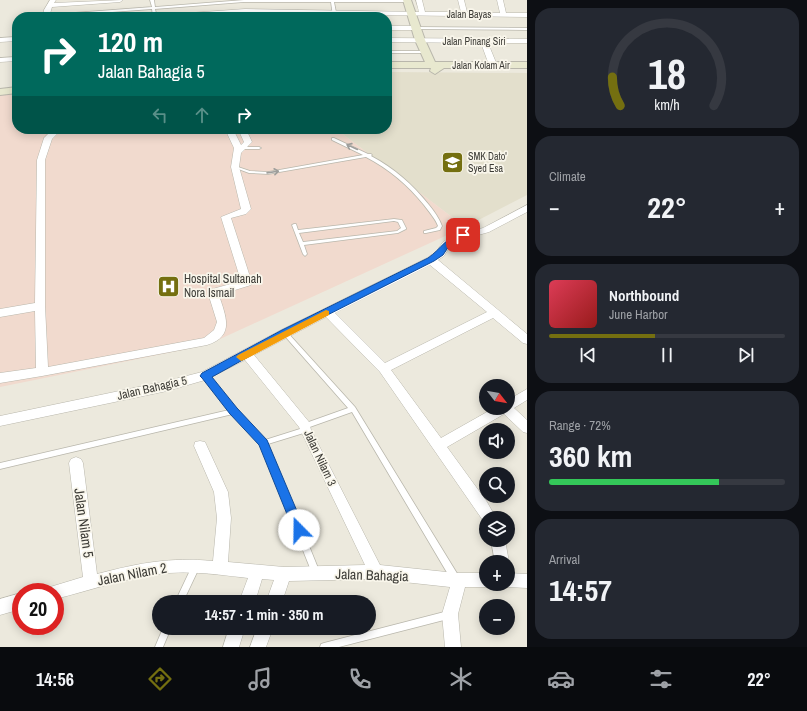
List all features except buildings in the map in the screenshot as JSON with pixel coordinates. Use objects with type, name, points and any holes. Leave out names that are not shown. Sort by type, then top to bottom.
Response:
[{"type":"street","points":[[52,3],[120,0]]},
{"type":"street","points":[[244,0],[246,12]]},
{"type":"street","points":[[419,0],[422,13]]},
{"type":"street","points":[[461,0],[464,14]]},
{"type":"street","points":[[500,0],[503,14]]},
{"type":"street","points":[[407,1],[420,40],[432,67]]},
{"type":"street","name":"Jalan Bayas","points":[[392,12],[527,15]]},
{"type":"street","points":[[392,22],[415,25]]},
{"type":"street","points":[[392,27],[415,25]]},
{"type":"street","points":[[0,40],[12,39]]},
{"type":"street","name":"Jalan Pinang Siri","points":[[392,40],[527,41]]},
{"type":"street","points":[[484,41],[493,65]]},
{"type":"street","points":[[0,60],[12,59]]},
{"type":"street","name":"Jalan Kolam Air","points":[[432,67],[527,65]]},
{"type":"street","points":[[392,66],[432,67]]},
{"type":"street","points":[[392,70],[432,67]]},
{"type":"street","name":"Jalan Kolam Air","points":[[432,67],[527,71]]},
{"type":"street","points":[[0,87],[12,86]]},
{"type":"street","points":[[0,92],[12,91]]},
{"type":"street","points":[[42,372],[40,306],[41,160],[48,138],[52,134]]},
{"type":"street","points":[[231,134],[239,150]]},
{"type":"street","points":[[0,378],[42,372],[208,341],[216,336],[222,322],[212,292],[247,283],[226,217],[243,212],[246,209],[235,168],[239,150],[248,142],[244,134]]},
{"type":"street","name":"Jalan Bahagia 5","points":[[0,421],[159,388],[205,376],[285,333],[431,260],[440,254],[446,244],[454,239],[486,230],[527,208]]},
{"type":"street","points":[[431,260],[527,340]]},
{"type":"street","points":[[0,313],[40,306]]},
{"type":"street","points":[[328,312],[384,369],[484,511]]},
{"type":"street","points":[[384,369],[494,313]]},
{"type":"street","name":"Jalan Nilam 3","points":[[247,354],[305,428],[376,572]]},
{"type":"street","points":[[515,402],[527,394]]},
{"type":"street","points":[[439,446],[493,415]]},
{"type":"street","points":[[513,415],[527,428]]},
{"type":"street","points":[[200,446],[221,492],[224,518],[220,568]]},
{"type":"street","name":"Jalan Nilam 5","points":[[76,463],[92,582]]},
{"type":"street","name":"Jalan Nilam 2","points":[[64,590],[148,569],[168,566],[196,566],[257,573]]},
{"type":"street","name":"Jalan Bahagia","points":[[257,573],[317,574],[376,572],[456,580],[479,580]]},
{"type":"street","points":[[249,595],[257,573]]},
{"type":"street","points":[[276,595],[284,574]]},
{"type":"street","points":[[453,647],[450,614],[458,587],[456,580]]},
{"type":"street","points":[[515,580],[527,581]]},
{"type":"street","points":[[0,607],[12,604]]},
{"type":"street","points":[[230,647],[234,635]]},
{"type":"street","points":[[258,647],[262,635]]},
{"type":"lane","points":[[152,0],[154,12]]},
{"type":"lane","points":[[100,12],[244,0],[407,1]]},
{"type":"lane","points":[[332,0],[334,12]]},
{"type":"lane","points":[[415,25],[527,29]]},
{"type":"lane","points":[[392,52],[425,52]]},
{"type":"lane","points":[[333,138],[370,155],[410,184],[422,197],[440,226],[438,229],[426,232]]},
{"type":"lane","points":[[239,150],[259,148]]},
{"type":"lane","points":[[235,168],[249,172],[268,173],[370,155]]},
{"type":"lane","points":[[296,232],[394,220],[400,221],[404,228],[398,232],[301,244]]},
{"type":"lane","points":[[294,225],[304,254]]},
{"type":"lane","points":[[285,333],[353,409],[456,580]]},
{"type":"lane","points":[[205,376],[234,411],[264,443],[317,574]]},
{"type":"lane","points":[[264,443],[353,409]]},
{"type":"lane","points":[[0,466],[234,411]]},
{"type":"lane","points":[[182,595],[196,566]]},
{"type":"lane","points":[[324,647],[450,614]]},
{"type":"lane","points":[[159,647],[164,635]]},
{"type":"shaded area","name":"SMK Dato' Syed Esa","points":[[392,72],[527,73],[527,195],[465,227],[343,134],[392,134]]},
{"type":"shaded area","name":"Hospital Sultanah Nora Ismail","points":[[12,93],[12,134],[343,134],[465,227],[207,345],[0,387],[0,94]]},
{"type":"slow traffic","points":[[241,357],[326,313]]},
{"type":"place","name":"SMK Dato' Syed Esa","points":[[453,162]]},
{"type":"place","name":"Hospital Sultanah Nora Ismail","points":[[168,286]]},
{"type":"route","points":[[299,530],[264,443],[234,411],[205,376],[285,333],[431,260],[440,254],[446,244],[463,235]]}]
